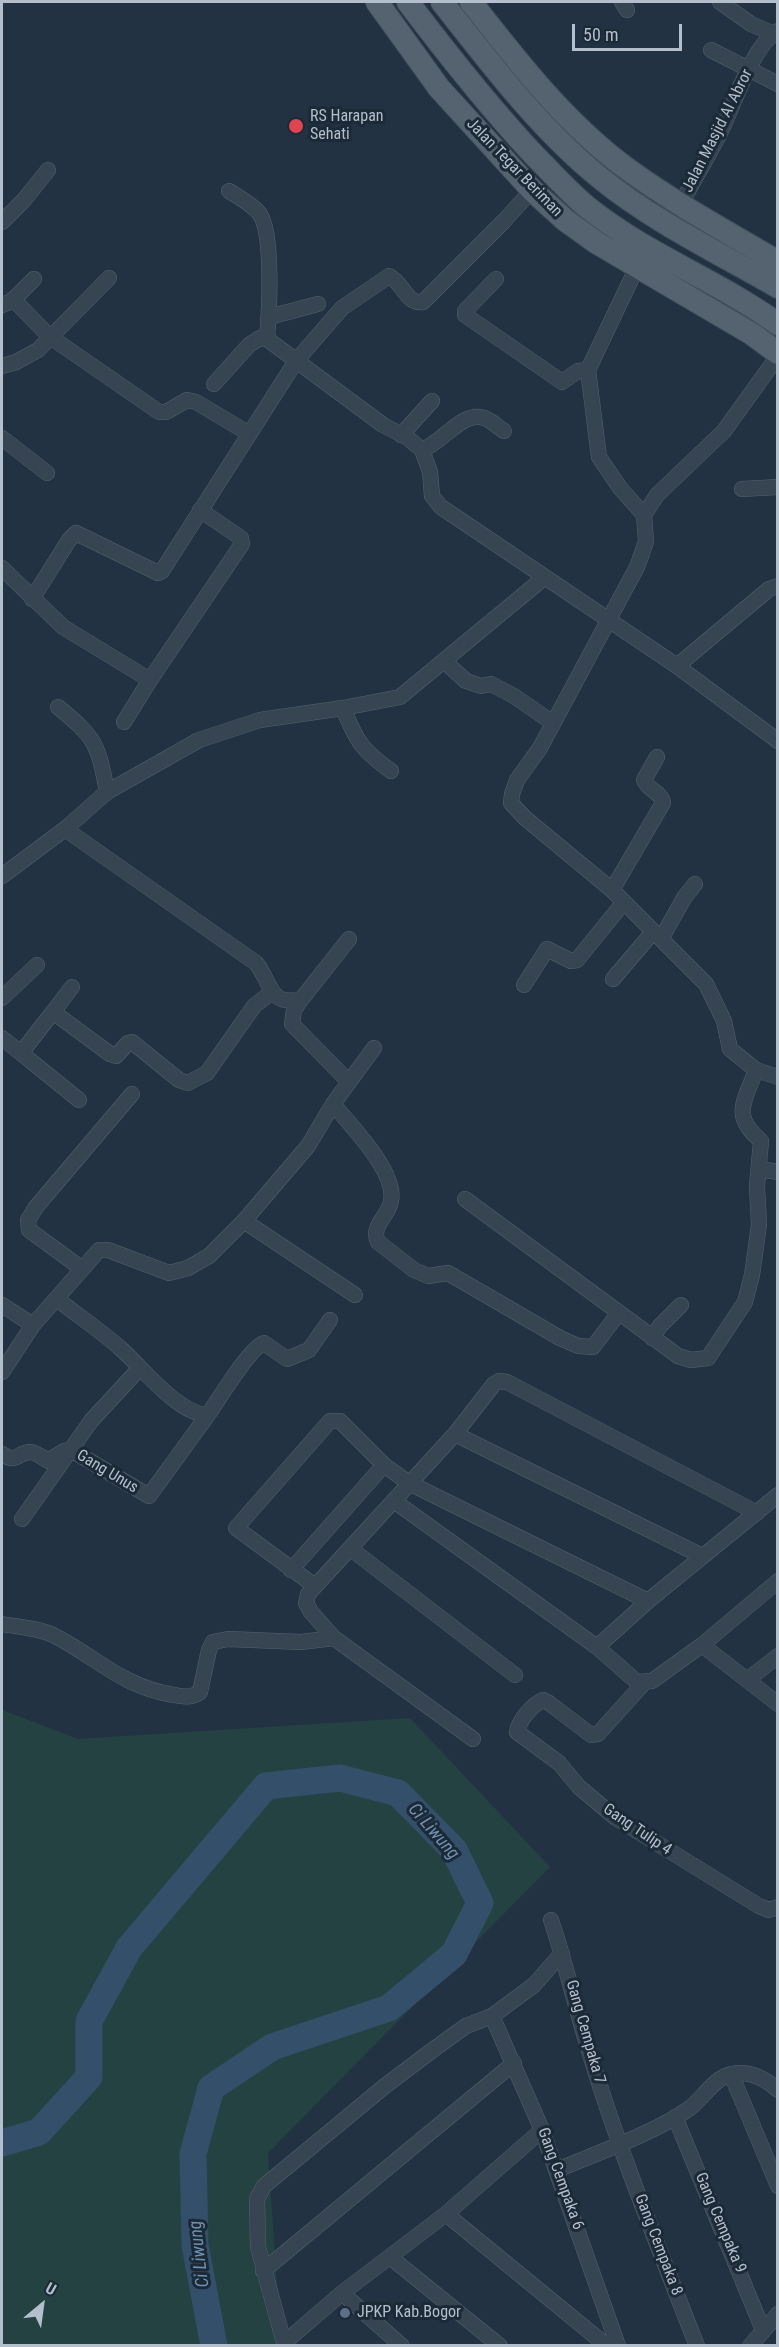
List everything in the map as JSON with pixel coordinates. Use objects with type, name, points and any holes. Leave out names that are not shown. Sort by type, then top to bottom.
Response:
[{"type":"main road","name":"Jalan Tegar Beriman","points":[[376,2],[439,88],[532,190],[565,220],[637,267],[752,334],[777,354]]},
{"type":"main road","name":"Jalan Tegar Beriman","points":[[408,2],[467,80],[514,133],[587,207],[624,233],[777,324]]},
{"type":"main road","points":[[442,2],[489,61],[586,166],[635,204],[777,287]]},
{"type":"main road","points":[[471,2],[512,53],[585,134],[626,168],[777,262]]},
{"type":"main road","points":[[514,133],[536,114]]},
{"type":"main road","points":[[684,268],[708,308]]},
{"type":"street","points":[[720,2],[751,24],[775,32]]},
{"type":"street","name":"Jalan Masjid Al Abror","points":[[681,204],[718,136],[748,70],[761,47],[775,32]]},
{"type":"street","points":[[711,50],[777,84]]},
{"type":"street","points":[[2,222],[24,200],[48,170]]},
{"type":"street","points":[[32,599],[69,540],[76,533],[158,573],[162,571],[296,361],[342,308],[389,276],[398,281],[410,299],[416,303],[423,302],[532,190]]},
{"type":"street","points":[[229,191],[258,212],[263,219],[268,246],[267,339]]},
{"type":"street","points":[[637,267],[588,370],[599,457],[620,488],[644,515]]},
{"type":"street","points":[[2,366],[16,362],[38,350],[109,278]]},
{"type":"street","points":[[34,279],[7,302],[50,336],[159,412],[166,412],[188,400],[196,402],[248,434]]},
{"type":"street","points":[[496,279],[465,311],[465,315],[562,382],[578,371],[588,370]]},
{"type":"street","points":[[269,317],[318,304]]},
{"type":"street","points":[[214,384],[249,345],[260,338],[267,339],[383,425],[422,450],[430,472],[432,496],[441,507],[500,549],[677,666],[777,741]]},
{"type":"street","points":[[777,354],[724,431],[657,495],[644,515],[645,542],[637,567],[540,748],[517,780],[512,794],[512,803],[525,818],[612,890],[706,984],[724,1021],[730,1049],[756,1070],[777,1077]]},
{"type":"street","points":[[401,435],[432,400]]},
{"type":"street","points":[[422,450],[432,447],[464,419],[475,416],[485,418],[504,431]]},
{"type":"street","points":[[2,438],[47,473]]},
{"type":"street","points":[[742,489],[777,487]]},
{"type":"street","points":[[124,722],[243,544],[241,538],[200,510]]},
{"type":"street","points":[[2,568],[63,627],[150,680]]},
{"type":"street","points":[[2,876],[65,830],[107,792],[199,740],[260,720],[399,697],[545,577]]},
{"type":"street","points":[[677,666],[769,589],[777,586]]},
{"type":"street","points":[[444,661],[466,681],[481,686],[492,684],[553,723]]},
{"type":"street","points":[[58,707],[85,730],[96,745],[102,762],[107,792]]},
{"type":"street","points":[[343,708],[355,737],[366,753],[391,771]]},
{"type":"street","points":[[612,890],[663,803],[661,796],[645,784],[644,780],[657,757]]},
{"type":"street","points":[[65,830],[256,963],[264,972],[272,992],[286,1000],[300,1001]]},
{"type":"street","points":[[614,979],[657,936],[695,884]]},
{"type":"street","points":[[524,985],[547,949],[572,961],[577,960],[624,902]]},
{"type":"street","points":[[349,939],[300,1001],[294,1010],[292,1024],[349,1082]]},
{"type":"street","points":[[2,998],[37,965]]},
{"type":"street","points":[[21,1053],[72,987]]},
{"type":"street","points":[[53,1012],[110,1054],[116,1056],[128,1043],[132,1042],[179,1080],[188,1083],[207,1073],[254,1006],[272,992]]},
{"type":"street","points":[[2,1038],[79,1100]]},
{"type":"street","points":[[2,1371],[33,1325],[99,1250],[108,1250],[169,1273],[177,1272],[209,1256],[244,1221],[308,1146],[333,1104],[374,1048]]},
{"type":"street","points":[[465,1199],[678,1356],[691,1360],[708,1358],[745,1302],[752,1275],[759,1225],[757,1186],[761,1142],[744,1123],[742,1108],[756,1070]]},
{"type":"street","points":[[81,1268],[29,1230],[28,1220],[36,1207],[132,1094]]},
{"type":"street","points":[[333,1104],[375,1155],[392,1189],[391,1203],[375,1236],[378,1242],[414,1270],[428,1276],[448,1273],[560,1338],[578,1346],[593,1347],[618,1314]]},
{"type":"street","points":[[759,1169],[777,1172]]},
{"type":"street","points":[[244,1221],[355,1295]]},
{"type":"street","points":[[57,1299],[120,1348],[139,1369],[189,1410],[207,1416],[250,1354],[260,1344],[264,1343],[287,1359],[309,1350],[330,1320]]},
{"type":"street","points":[[2,1305],[33,1325]]},
{"type":"street","points":[[652,1338],[660,1326],[681,1305]]},
{"type":"street","points":[[22,1519],[91,1421],[139,1369]]},
{"type":"street","points":[[473,1739],[334,1638],[306,1603],[308,1594],[455,1434],[494,1384],[499,1381],[507,1382],[757,1513]]},
{"type":"street","name":"Gang Unus","points":[[2,1454],[15,1458],[28,1452],[48,1461],[71,1450],[149,1496],[207,1416]]},
{"type":"street","points":[[315,1586],[237,1528],[330,1421],[340,1421],[384,1465],[409,1483],[648,1601]]},
{"type":"street","points":[[455,1434],[702,1556]]},
{"type":"street","points":[[291,1570],[384,1465]]},
{"type":"street","points":[[597,1647],[648,1601],[777,1495]]},
{"type":"street","points":[[394,1501],[597,1647],[637,1682],[652,1681],[702,1644],[777,1581]]},
{"type":"street","points":[[351,1549],[515,1675]]},
{"type":"street","points":[[2,1624],[53,1635],[146,1690],[184,1697],[192,1697],[200,1692],[208,1650],[213,1642],[228,1639],[301,1642],[334,1638]]},
{"type":"street","points":[[702,1644],[777,1704]]},
{"type":"street","points":[[747,1680],[777,1656]]},
{"type":"street","name":"Gang Tulip 4","points":[[644,1683],[598,1734],[591,1735],[543,1700],[537,1703],[519,1724],[517,1732],[559,1763],[579,1788],[616,1818],[759,1906],[769,1910],[777,1908]]},
{"type":"street","name":"Gang Cempaka 7","points":[[551,1920],[586,2043],[620,2144]]},
{"type":"street","points":[[542,2130],[446,2214],[342,2293],[286,2344],[263,2271],[258,2247],[257,2199],[264,2186],[385,2086],[434,2049],[466,2026],[492,2016],[534,1985],[562,1953]]},
{"type":"street","name":"Gang Cempaka 6","points":[[492,2016],[542,2130],[618,2346]]},
{"type":"street","points":[[263,2271],[514,2063]]},
{"type":"street","points":[[557,2170],[620,2144],[675,2117],[701,2098],[717,2081],[731,2074],[747,2074],[762,2078],[777,2090]]},
{"type":"street","points":[[731,2074],[777,2186]]},
{"type":"street","name":"Gang Cempaka 9","points":[[675,2117],[763,2330]]},
{"type":"street","name":"Gang Cempaka 8","points":[[620,2144],[697,2346]]},
{"type":"street","points":[[446,2214],[607,2346]]},
{"type":"street","points":[[390,2257],[500,2346]]},
{"type":"street","points":[[342,2293],[402,2346]]},
{"type":"street","points":[[750,2346],[777,2314]]},
{"type":"green space","points":[[2,1710],[78,1739],[410,1718],[550,1867],[268,2153],[281,2345],[2,2345]]},
{"type":"waterway","name":"Ci Liwung","points":[[2,2143],[39,2132],[89,2077],[89,2021],[129,1948],[266,1786],[340,1778],[398,1793],[454,1850],[480,1903],[454,1954],[389,2008],[272,2047],[211,2088],[193,2154],[195,2245],[214,2346]]},
{"type":"place","name":"RS Harapan Sehati","points":[[296,126]]},
{"type":"place","name":"JPKP Kab.Bogor","points":[[345,2313]]}]
